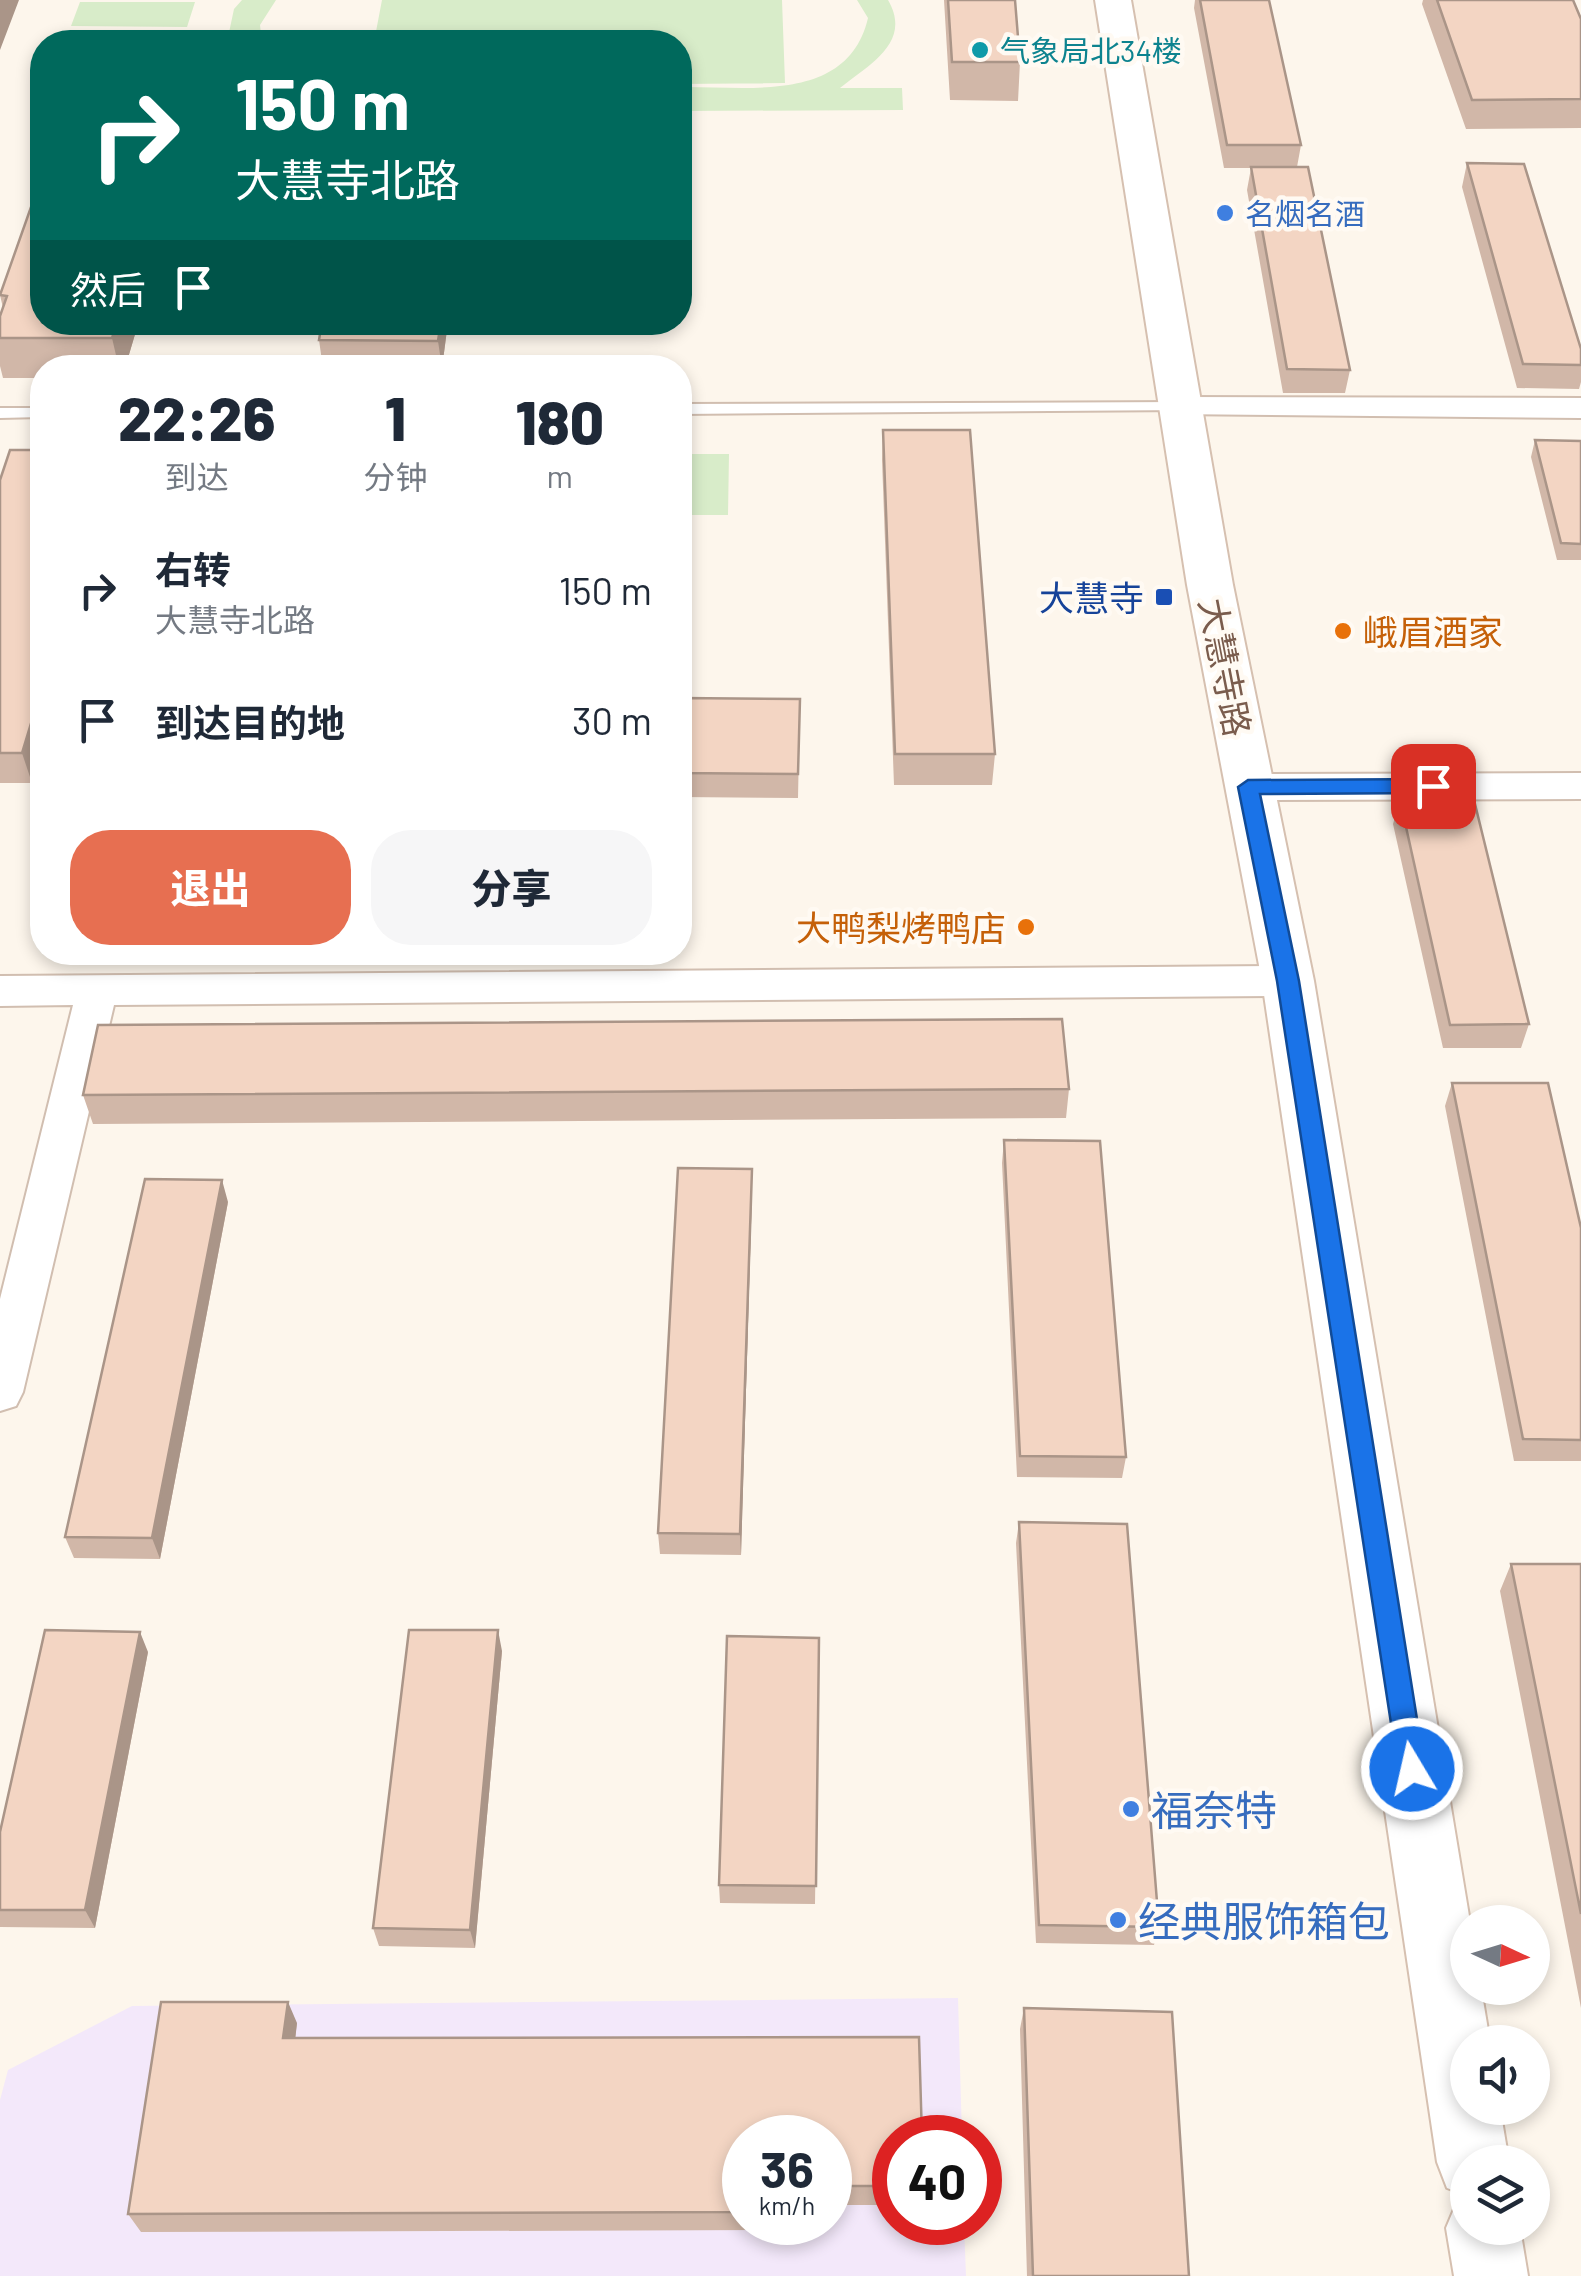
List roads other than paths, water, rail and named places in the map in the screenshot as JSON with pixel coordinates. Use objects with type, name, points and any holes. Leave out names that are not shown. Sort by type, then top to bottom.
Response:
[{"type":"street","name":"大慧寺路","points":[[1113,0],[1210,585],[1288,981],[1470,2145]]},
{"type":"street","points":[[1182,407],[1581,408]]},
{"type":"street","points":[[1248,787],[1581,786]]},
{"type":"street","points":[[0,991],[1288,981]]},
{"type":"street","points":[[0,1392],[98,990]]},
{"type":"street","points":[[1486,2245],[1491,2276]]},
{"type":"lane","points":[[692,410],[1182,407]]},
{"type":"lane","points":[[0,413],[30,412]]},
{"type":"place","name":"气象局北34楼","points":[[980,50]]},
{"type":"place","name":"名烟名酒","points":[[1225,213]]},
{"type":"place","name":"大慧寺","points":[[1164,597]]},
{"type":"place","name":"峨眉酒家","points":[[1343,631]]},
{"type":"place","name":"大鸭梨烤鸭店","points":[[1026,927]]},
{"type":"place","name":"福奈特","points":[[1131,1809]]},
{"type":"place","name":"经典服饰箱包","points":[[1118,1920]]}]
